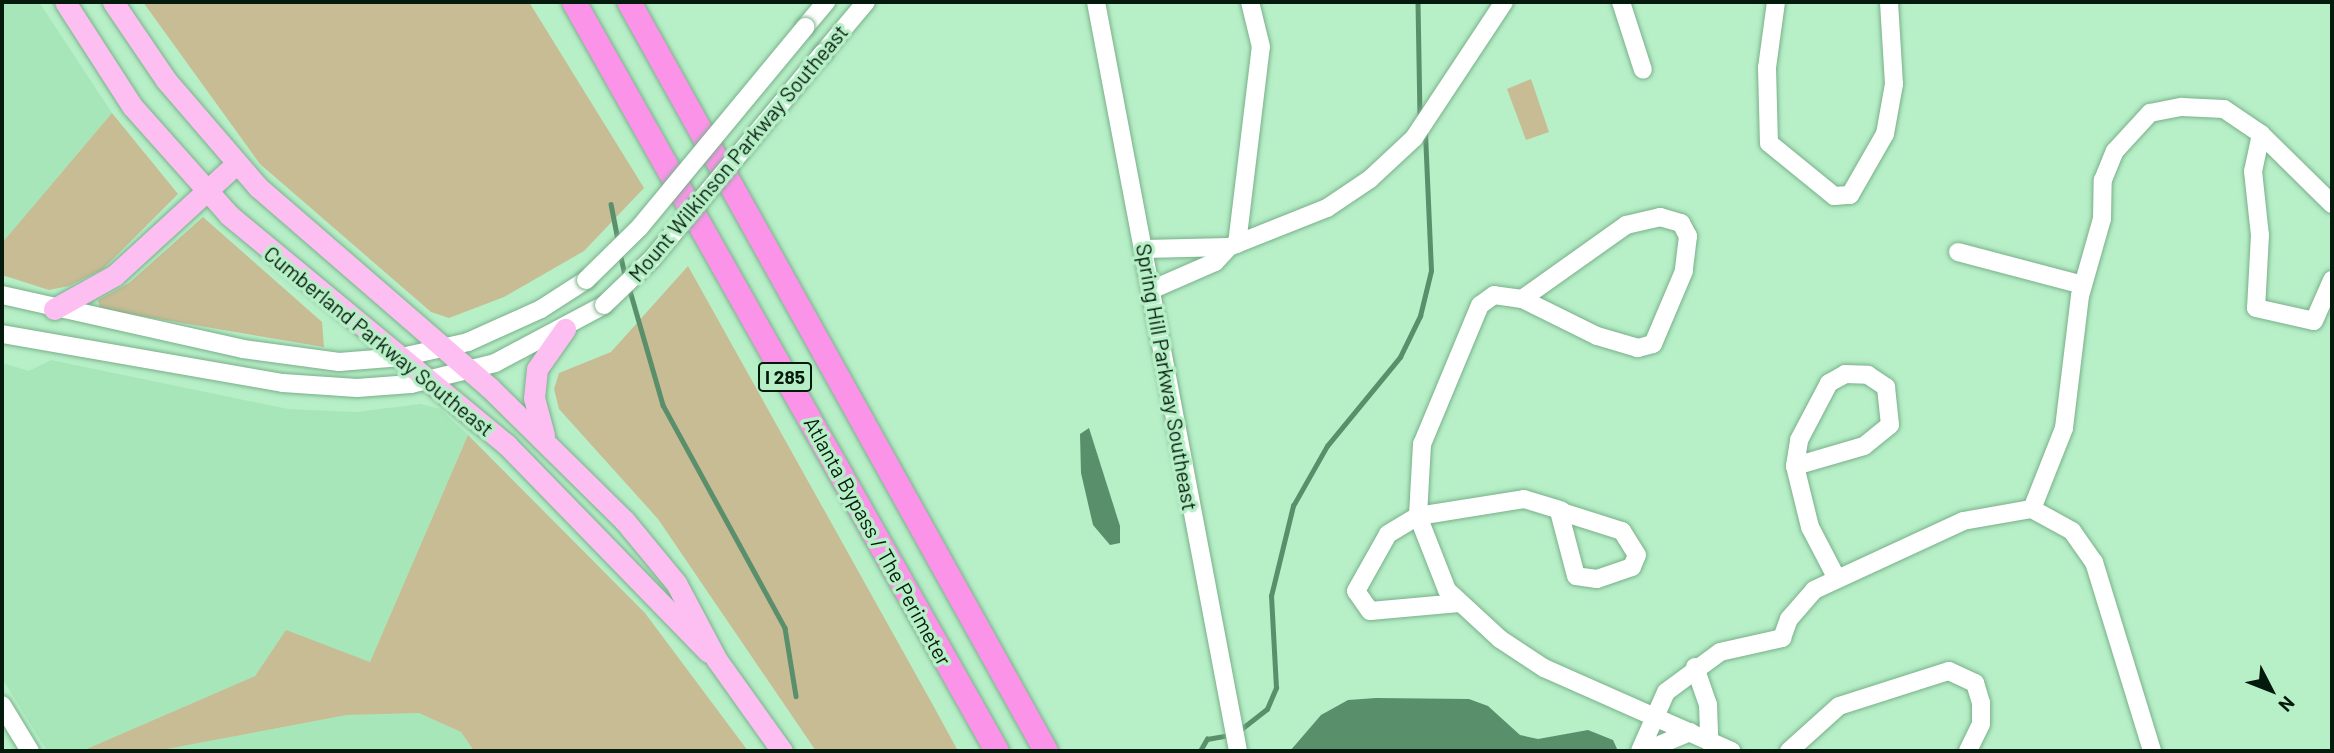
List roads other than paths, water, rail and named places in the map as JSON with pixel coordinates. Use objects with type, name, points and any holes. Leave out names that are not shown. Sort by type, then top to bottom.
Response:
[{"type":"highway","name":"Atlanta Bypass / The Perimeter","points":[[574,2],[997,751]]},
{"type":"highway","name":"I 285","points":[[629,2],[1046,751]]},
{"type":"main road","name":"Cumberland Parkway Southeast","points":[[65,2],[132,106],[206,191],[277,259],[432,381],[507,445],[717,660]]},
{"type":"main road","name":"Cumberland Parkway Southeast","points":[[113,2],[166,80],[236,163],[547,440],[676,583],[717,660],[782,751]]},
{"type":"main road","points":[[54,309],[105,283],[236,163]]},
{"type":"main road","points":[[547,440],[535,382],[542,356],[565,329]]},
{"type":"street","name":"Mount Wilkinson Parkway Southeast","points":[[2,295],[54,309],[300,359],[402,358],[444,348],[521,320],[586,280],[639,228],[826,2]]},
{"type":"street","name":"Mount Wilkinson Parkway Southeast","points":[[2,334],[307,386],[432,381],[471,371],[565,329],[604,305],[652,259],[866,2]]},
{"type":"street","name":"Spring Hill Parkway Southeast","points":[[1096,2],[1238,751]]},
{"type":"street","points":[[1151,290],[1214,262],[1233,245],[1261,47],[1250,2]]},
{"type":"street","points":[[1144,249],[1233,245],[1327,208],[1370,178],[1414,138],[1504,2]]},
{"type":"street","points":[[1621,2],[1643,70]]},
{"type":"street","points":[[1776,2],[1766,68],[1769,143],[1834,196],[1850,195],[1885,134],[1894,84],[1889,2]]},
{"type":"street","points":[[2032,509],[2064,428],[2083,285],[2102,219],[2103,180],[2115,151],[2138,122],[2163,109],[2217,108],[2261,134],[2332,204]]},
{"type":"street","points":[[2261,134],[2253,171],[2260,235],[2256,308],[2314,321],[2332,280]]},
{"type":"street","points":[[1522,299],[1626,225],[1660,217],[1685,228],[1684,271],[1658,340],[1647,348],[1573,328],[1522,299],[1494,295],[1480,305],[1422,444],[1418,516],[1447,590],[1459,603],[1544,668],[1653,713],[1731,751]]},
{"type":"street","points":[[1958,252],[2083,285]]},
{"type":"street","points":[[1795,466],[1864,446],[1885,433],[1894,416],[1882,382],[1845,374],[1829,383],[1799,440],[1795,466],[1810,527],[1836,577]]},
{"type":"street","points":[[1459,603],[1370,611],[1357,598],[1379,546],[1396,526],[1418,516],[1524,499],[1561,510],[1622,531],[1637,555],[1632,567],[1597,579],[1576,576],[1557,519],[1561,510]]},
{"type":"street","points":[[1640,751],[1653,713],[1695,667],[1720,652],[1782,638],[1806,600],[1836,577],[1963,521],[2032,509],[2072,531],[2094,562],[2151,751]]},
{"type":"street","points":[[1695,667],[1708,704],[1709,742]]},
{"type":"street","points":[[1789,751],[1839,706],[1948,671],[1975,683],[1980,703],[1981,724],[1968,751]]},
{"type":"street","points":[[2,705],[30,751]]},
{"type":"street","points":[[1645,751],[1690,732]]},
{"type":"waterway","points":[[1418,2],[1420,119]]},
{"type":"waterway","points":[[1240,730],[1267,709],[1276,688],[1271,596],[1293,506],[1327,446],[1400,357],[1420,316],[1431,271],[1425,134]]},
{"type":"waterway","points":[[611,204],[618,241]]},
{"type":"waterway","points":[[620,253],[626,279]]},
{"type":"waterway","points":[[629,287],[663,405],[785,628],[796,696]]},
{"type":"waterway","points":[[1200,751],[1207,739],[1229,735]]}]
